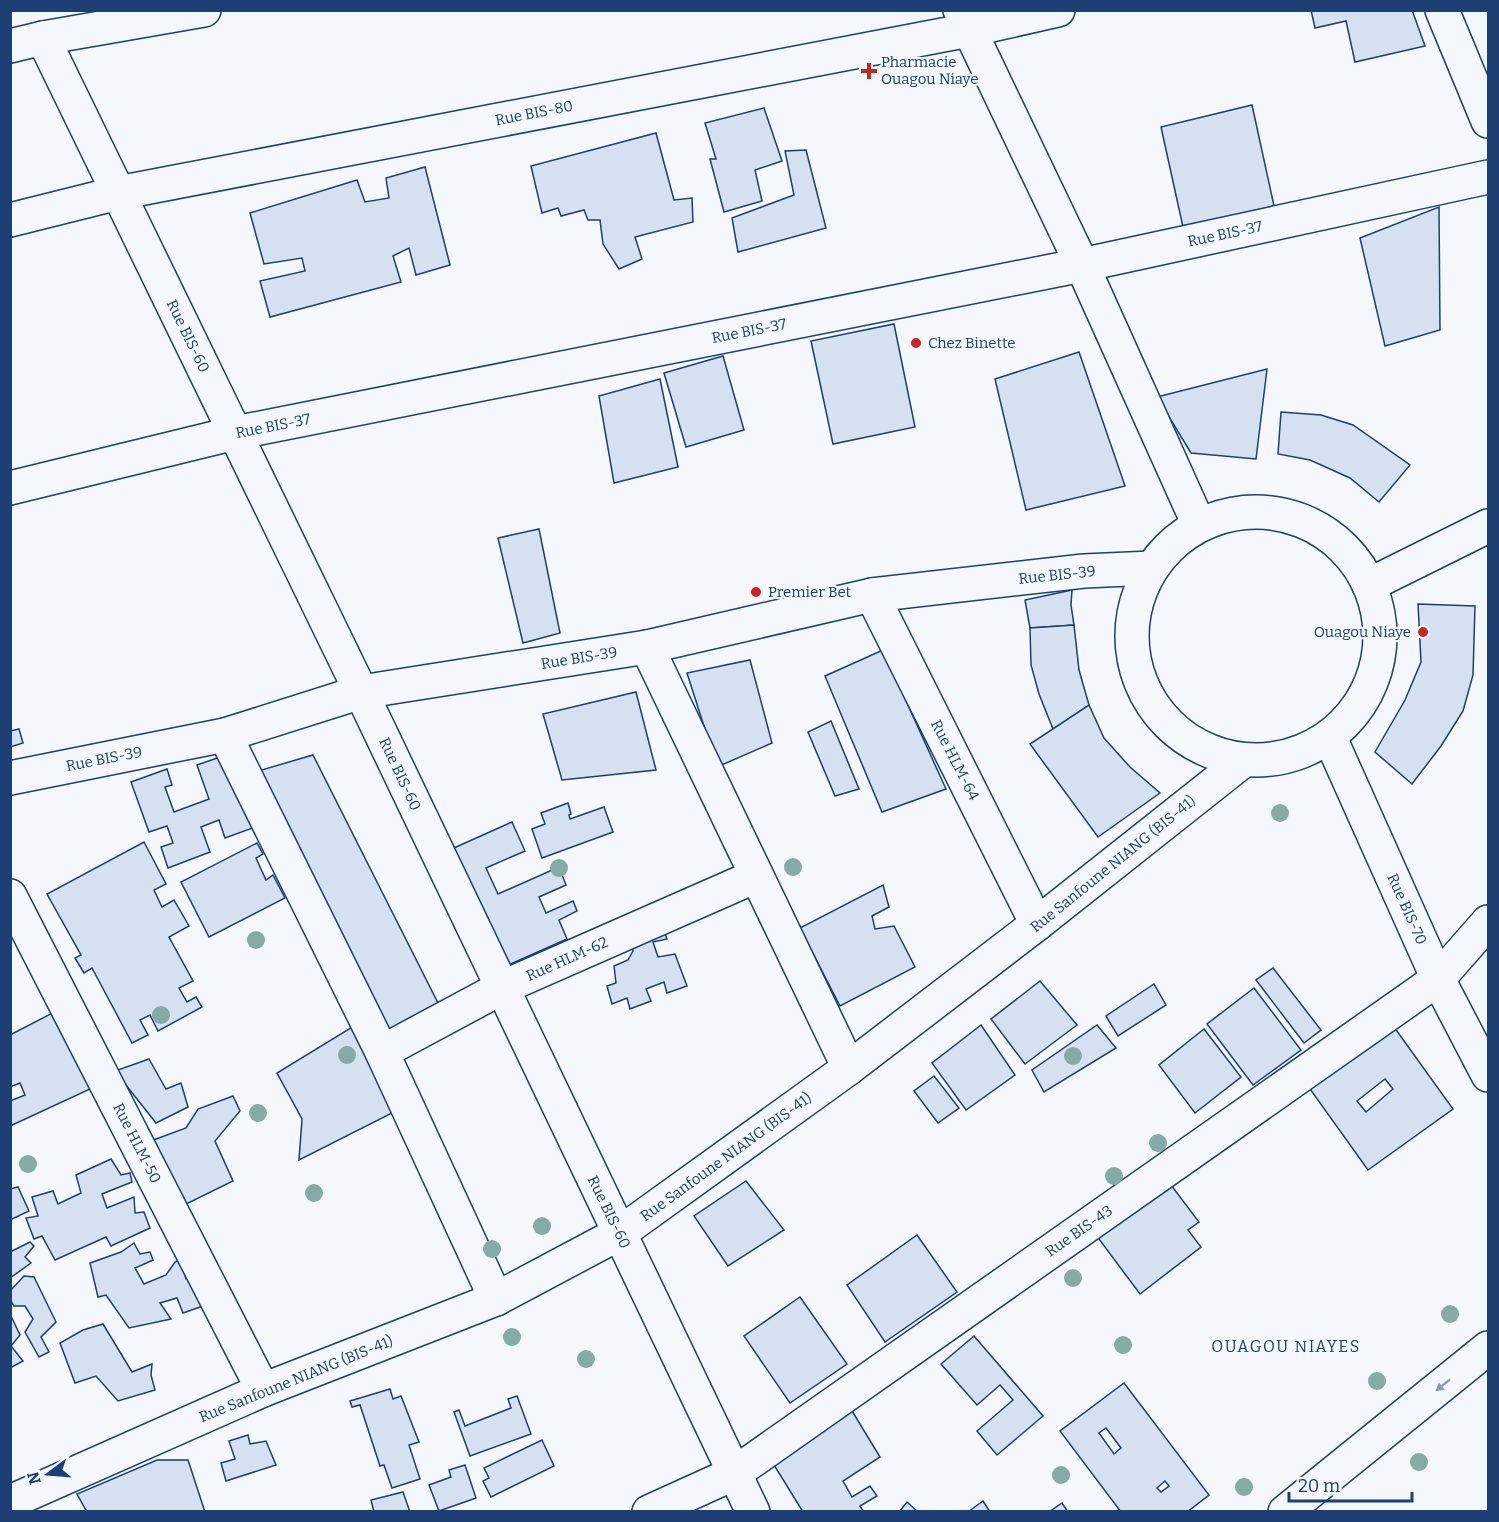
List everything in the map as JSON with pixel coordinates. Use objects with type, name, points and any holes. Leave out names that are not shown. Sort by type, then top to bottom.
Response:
[{"type":"street","points":[[10,46],[43,38],[204,10]]},
{"type":"street","name":"Rue BIS-80","points":[[10,220],[118,193],[965,20],[1058,10]]},
{"type":"street","points":[[1442,10],[1488,121]]},
{"type":"street","points":[[965,20],[1082,265],[1199,525]]},
{"type":"street","name":"Rue BIS-60","points":[[43,38],[361,692],[753,1512]]},
{"type":"street","name":"Rue BIS-37","points":[[10,488],[235,433],[1082,265],[1488,177]]},
{"type":"street","points":[[1264,512],[1297,518],[1327,533],[1352,556],[1369,585],[1378,614],[1380,645],[1374,675],[1360,703],[1330,740],[1293,754],[1269,759],[1244,760],[1213,752],[1185,737],[1162,716],[1145,690],[1135,659],[1133,628],[1139,597],[1152,568],[1165,551],[1199,525],[1230,513],[1264,512]]},
{"type":"street","points":[[1369,585],[1488,526]]},
{"type":"street","name":"Rue BIS-39","points":[[10,778],[225,735],[361,692],[647,647],[872,595],[1084,571],[1152,568]]},
{"type":"street","name":"Rue HLM-64","points":[[872,595],[1037,924]]},
{"type":"street","points":[[647,647],[849,1068]]},
{"type":"street","points":[[225,735],[382,1052],[496,1299]]},
{"type":"street","name":"Rue BIS-70","points":[[1330,740],[1438,979],[1488,1075]]},
{"type":"street","name":"Rue Sanfoune NIANG (BIS-41)","points":[[10,1502],[263,1390],[496,1299],[620,1233],[849,1068],[1037,924],[1244,760]]},
{"type":"street","name":"Rue HLM-62","points":[[382,1052],[501,988],[756,876]]},
{"type":"street","name":"Rue HLM-50","points":[[10,896],[263,1390]]},
{"type":"street","name":"Rue BIS-43","points":[[649,1512],[735,1473],[1438,979],[1488,922]]},
{"type":"street","points":[[1285,1512],[1488,1348]]},
{"type":"building","points":[[1311,10],[1412,10],[1425,46],[1355,62],[1346,21],[1315,28]]},
{"type":"building","points":[[1252,105],[1274,206],[1183,227],[1161,127]]},
{"type":"building","points":[[764,108],[782,161],[755,170],[762,201],[724,212],[710,159],[716,159],[705,123]]},
{"type":"building","points":[[656,133],[674,200],[692,198],[693,222],[635,237],[642,259],[619,269],[603,244],[600,220],[588,220],[584,210],[561,216],[558,208],[542,213],[531,166]]},
{"type":"building","points":[[806,150],[826,228],[738,252],[732,218],[794,195],[785,151]]},
{"type":"building","points":[[425,167],[450,265],[416,275],[409,248],[393,256],[401,282],[270,317],[260,281],[305,271],[302,258],[264,264],[250,213],[357,180],[365,202],[389,198],[386,178]]},
{"type":"building","points":[[1439,207],[1440,330],[1385,346],[1360,238]]},
{"type":"building","points":[[894,324],[915,427],[833,444],[811,341]]},
{"type":"building","points":[[1079,352],[1125,486],[1026,510],[995,379]]},
{"type":"building","points":[[723,356],[744,430],[686,447],[664,373]]},
{"type":"building","points":[[1267,369],[1256,459],[1191,453],[1157,397]]},
{"type":"building","points":[[660,379],[678,467],[614,483],[599,396]]},
{"type":"building","points":[[1281,412],[1321,415],[1353,425],[1410,465],[1379,502],[1350,478],[1310,460],[1278,454]]},
{"type":"building","points":[[539,529],[560,633],[523,643],[498,538]]},
{"type":"building","points":[[1072,590],[1071,605],[1074,625],[1030,628],[1025,600]]},
{"type":"building","points":[[1418,604],[1475,606],[1473,675],[1463,711],[1441,746],[1412,784],[1375,752],[1405,700],[1421,662]]},
{"type":"building","points":[[1074,625],[1079,670],[1089,705],[1053,729],[1039,694],[1031,665],[1030,628]]},
{"type":"building","points":[[883,650],[946,789],[882,812],[825,676]]},
{"type":"building","points":[[750,660],[772,743],[717,767],[687,673]]},
{"type":"building","points":[[636,692],[656,770],[562,780],[543,714]]},
{"type":"building","points":[[1089,705],[1104,738],[1130,767],[1160,793],[1098,837],[1030,744]]},
{"type":"building","points":[[831,721],[859,789],[835,796],[808,732]]},
{"type":"building","points":[[19,729],[23,743],[10,747],[10,731]]},
{"type":"building","points":[[226,755],[258,826],[225,838],[219,820],[201,827],[210,852],[168,868],[161,847],[173,843],[167,826],[149,832],[131,782],[167,769],[172,785],[165,787],[174,812],[209,799],[197,765]]},
{"type":"building","points":[[313,755],[439,1005],[381,1038],[248,774]]},
{"type":"building","points":[[568,803],[570,819],[604,807],[613,832],[542,858],[532,829],[545,824],[541,813]]},
{"type":"building","points":[[512,822],[525,851],[486,868],[498,894],[559,867],[566,885],[539,897],[546,913],[573,901],[577,911],[559,920],[567,939],[506,966],[454,848]]},
{"type":"building","points":[[144,842],[166,884],[154,890],[162,907],[174,900],[189,926],[169,937],[193,981],[179,988],[187,1002],[196,997],[202,1007],[158,1031],[150,1015],[140,1020],[148,1035],[132,1043],[92,968],[84,973],[75,958],[81,955],[47,894]]},
{"type":"building","points":[[257,843],[263,854],[256,858],[266,880],[273,875],[285,898],[209,937],[181,882]]},
{"type":"building","points":[[883,885],[889,907],[872,916],[875,929],[894,926],[915,967],[840,1006],[800,928]]},
{"type":"building","points":[[657,913],[667,939],[653,942],[658,957],[675,954],[687,986],[667,993],[664,982],[646,989],[651,1001],[630,1009],[627,998],[612,1004],[607,986],[616,983],[614,966],[628,960],[633,951],[631,942]]},
{"type":"building","points":[[1273,968],[1321,1030],[1304,1043],[1256,980]]},
{"type":"building","points":[[1040,981],[1077,1025],[1025,1064],[991,1019]]},
{"type":"building","points":[[1154,984],[1166,1005],[1118,1036],[1106,1016]]},
{"type":"building","points":[[1254,988],[1301,1050],[1253,1085],[1207,1024]]},
{"type":"building","points":[[64,1007],[101,1084],[10,1126],[10,1101],[25,1095],[20,1083],[10,1087],[10,1035]]},
{"type":"building","points":[[1389,1020],[1453,1109],[1368,1170],[1305,1082]],"holes":[[[1385,1079],[1393,1089],[1366,1112],[1357,1101]]]},
{"type":"building","points":[[362,1021],[400,1109],[299,1160],[302,1119],[277,1073]]},
{"type":"building","points":[[981,1025],[1015,1075],[966,1110],[932,1063]]},
{"type":"building","points":[[1097,1025],[1116,1048],[1044,1092],[1032,1070]]},
{"type":"building","points":[[1204,1029],[1241,1077],[1195,1113],[1159,1065]]},
{"type":"building","points":[[149,1059],[166,1089],[181,1083],[188,1107],[156,1123],[115,1071]]},
{"type":"building","points":[[934,1076],[959,1108],[938,1123],[914,1091]]},
{"type":"building","points":[[233,1096],[240,1111],[215,1141],[233,1181],[176,1209],[140,1145],[186,1128],[198,1109]]},
{"type":"building","points":[[111,1159],[121,1175],[130,1173],[132,1182],[102,1194],[107,1208],[134,1197],[135,1213],[144,1212],[150,1228],[111,1246],[106,1237],[55,1260],[42,1236],[34,1239],[26,1218],[38,1216],[32,1197],[53,1191],[58,1204],[81,1193],[76,1175]]},
{"type":"building","points":[[746,1181],[784,1230],[728,1266],[694,1216]]},
{"type":"building","points":[[1168,1181],[1199,1222],[1188,1230],[1201,1247],[1140,1294],[1096,1235]]},
{"type":"building","points":[[18,1187],[29,1211],[10,1220],[10,1189]]},
{"type":"building","points":[[917,1235],[957,1292],[885,1342],[847,1285]]},
{"type":"building","points":[[30,1242],[34,1246],[25,1257],[31,1263],[10,1278],[10,1252]]},
{"type":"building","points":[[134,1243],[140,1254],[150,1252],[153,1260],[135,1268],[144,1284],[166,1275],[175,1262],[181,1259],[186,1279],[194,1278],[203,1306],[183,1313],[177,1298],[160,1303],[171,1319],[129,1328],[106,1295],[98,1297],[90,1263],[121,1252]]},
{"type":"building","points":[[24,1276],[34,1277],[56,1322],[41,1337],[49,1352],[39,1357],[25,1332],[33,1319],[25,1306],[14,1306],[10,1299],[10,1291]]},
{"type":"building","points":[[800,1297],[847,1364],[790,1403],[744,1336]]},
{"type":"building","points":[[10,1314],[20,1335],[11,1346],[23,1361],[10,1368]]},
{"type":"building","points":[[103,1324],[132,1372],[152,1364],[151,1375],[155,1390],[118,1401],[96,1376],[75,1383],[60,1343],[83,1330]]},
{"type":"building","points":[[974,1336],[1043,1416],[997,1455],[977,1431],[1013,1400],[1000,1385],[977,1405],[941,1364]]},
{"type":"building","points":[[1124,1383],[1209,1495],[1187,1512],[1121,1512],[1060,1431]],"holes":[[[1106,1428],[1121,1448],[1114,1454],[1099,1433]],[[1165,1481],[1169,1486],[1161,1492],[1157,1488]]]},
{"type":"building","points":[[390,1389],[393,1399],[401,1396],[419,1442],[409,1445],[420,1479],[392,1488],[384,1465],[380,1466],[360,1405],[352,1407],[350,1401]]},
{"type":"building","points":[[517,1396],[531,1434],[470,1456],[454,1412],[459,1410],[465,1426],[511,1408],[508,1399]]},
{"type":"building","points":[[846,1401],[880,1457],[843,1481],[852,1497],[870,1486],[877,1496],[860,1506],[864,1512],[803,1512],[766,1452]]},
{"type":"building","points":[[248,1435],[250,1444],[266,1441],[276,1465],[226,1481],[221,1463],[235,1459],[229,1441]]},
{"type":"building","points":[[542,1440],[554,1466],[491,1497],[483,1481],[489,1478],[484,1468]]},
{"type":"building","points":[[157,1460],[188,1460],[205,1512],[87,1512],[77,1494]]},
{"type":"building","points":[[465,1465],[476,1498],[439,1511],[429,1485],[451,1477],[449,1470]]},
{"type":"building","points":[[403,1492],[410,1512],[374,1512],[371,1500]]},
{"type":"building","points":[[983,1501],[990,1512],[968,1512]]},
{"type":"building","points":[[907,1502],[918,1512],[899,1512]]},
{"type":"building","points":[[1062,1503],[1068,1512],[1049,1512]]},
{"type":"place","name":"Pharmacie Ouagou Niaye","points":[[869,71]]},
{"type":"place","name":"Chez Binette","points":[[916,343]]},
{"type":"place","name":"Premier Bet","points":[[756,592]]},
{"type":"place","name":"Ouagou Niaye","points":[[1423,632]]},
{"type":"district","name":"OUAGOU NIAYES","points":[[1286,1346]]}]
